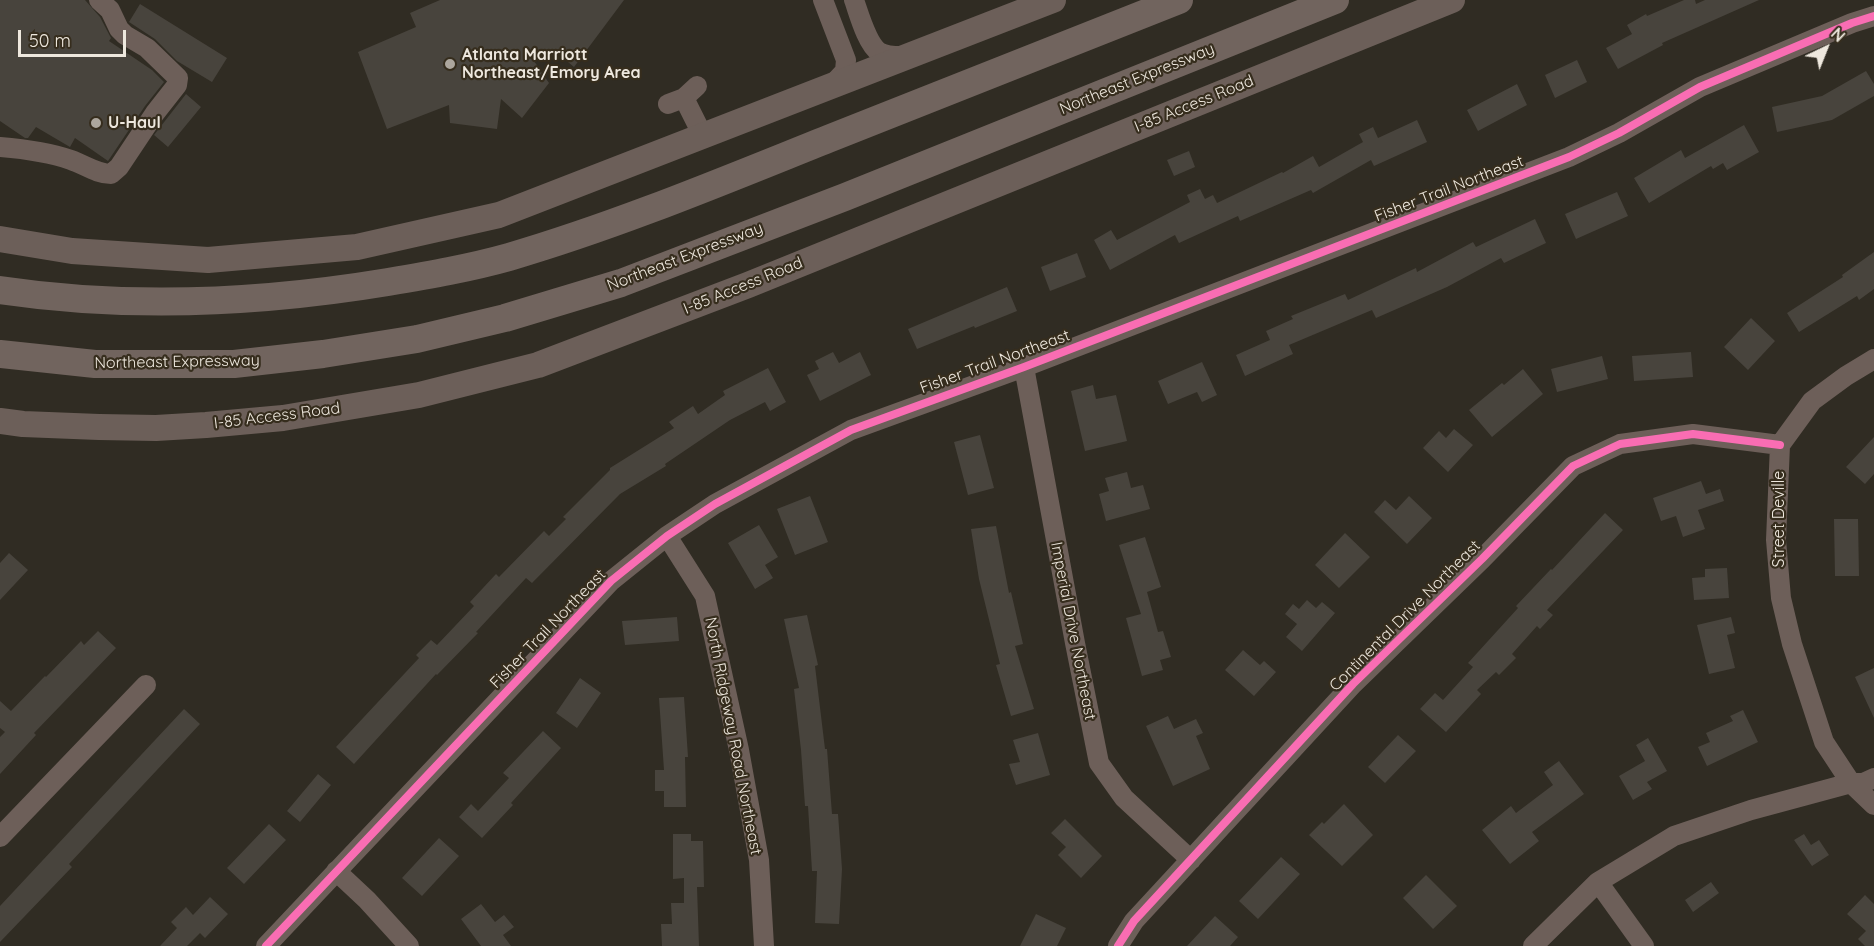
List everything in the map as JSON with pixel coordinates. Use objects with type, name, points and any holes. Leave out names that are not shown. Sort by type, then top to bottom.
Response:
[{"type":"highway","points":[[7,289],[105,300],[188,301],[267,297],[336,290],[437,274],[508,257],[626,219],[1179,0]]},
{"type":"highway","name":"Northeast Expressway","points":[[0,354],[95,364],[234,364],[323,354],[417,339],[505,318],[632,278],[845,197],[1335,0]]},
{"type":"highway","points":[[0,374],[48,378],[95,364]]},
{"type":"main road","points":[[0,239],[72,251],[208,260],[357,246],[499,215],[1053,0]]},
{"type":"main road","name":"I-85 Access Road","points":[[0,421],[89,427],[156,428],[283,418],[419,395],[538,365],[748,285],[1452,0]]},
{"type":"street","points":[[0,147],[38,151],[72,160],[103,174],[111,174],[119,167],[177,85],[178,78],[167,66],[147,48],[125,35],[119,29],[110,10],[99,0]]},
{"type":"street","points":[[823,0],[846,60],[842,77],[832,85]]},
{"type":"street","points":[[854,0],[875,48],[886,55],[908,56]]},
{"type":"street","name":"Fisher Trail Northeast","points":[[266,946],[611,581],[667,536],[715,504],[851,430],[1024,367],[1569,157],[1619,133],[1700,87],[1852,23],[1874,16]]},
{"type":"street","points":[[683,96],[703,136]]},
{"type":"street","points":[[1779,445],[1812,401],[1846,376],[1874,360]]},
{"type":"street","name":"Imperial Drive Northeast","points":[[1024,367],[1099,762],[1124,798],[1191,860]]},
{"type":"street","name":"Continental Drive Northeast","points":[[1118,946],[1134,921],[1353,684],[1482,559],[1573,466],[1620,444],[1693,434],[1779,445]]},
{"type":"street","name":"Street Deville","points":[[1779,445],[1776,540],[1781,598],[1792,644],[1824,742],[1851,783],[1874,805]]},
{"type":"street","name":"North Ridgeway Road Northeast","points":[[667,536],[705,596],[739,750],[759,860],[764,946]]},
{"type":"street","points":[[0,837],[146,685]]},
{"type":"street","points":[[1533,946],[1598,882],[1674,836],[1751,810],[1851,783],[1863,783],[1874,778]]},
{"type":"street","points":[[336,871],[367,900],[409,946]]},
{"type":"street","points":[[1598,882],[1644,946]]},
{"type":"building","points":[[0,0],[85,0],[100,17],[111,38],[109,41],[152,70],[164,82],[108,161],[75,138],[70,147],[36,127],[28,138],[25,138],[0,121]]},
{"type":"building","name":"Atlanta Marriott Northeast/Emory Area","points":[[440,0],[624,0],[574,67],[556,52],[534,61],[549,83],[522,118],[501,99],[497,129],[450,123],[449,105],[387,129],[358,52],[416,27],[410,13]]},
{"type":"building","points":[[1684,0],[1695,0],[1696,4],[1705,0],[1759,0],[1662,43],[1663,45],[1618,69],[1606,48],[1632,34],[1627,25],[1646,14],[1647,16]]},
{"type":"building","points":[[140,4],[227,58],[212,82],[177,61],[155,39],[129,22]]},
{"type":"building","points":[[1577,60],[1587,82],[1555,98],[1545,75]]},
{"type":"building","points":[[1866,71],[1874,84],[1874,96],[1832,120],[1777,132],[1772,107],[1822,96]]},
{"type":"building","points":[[1517,84],[1527,105],[1478,131],[1467,110]]},
{"type":"building","points":[[186,94],[201,107],[168,147],[154,135]]},
{"type":"building","points":[[1417,120],[1427,142],[1374,166],[1371,160],[1313,193],[1311,190],[1240,221],[1238,216],[1179,243],[1175,235],[1110,270],[1094,240],[1111,230],[1117,240],[1190,202],[1187,195],[1200,189],[1205,199],[1213,195],[1217,203],[1283,173],[1313,156],[1319,167],[1363,142],[1359,134],[1373,127],[1378,138]]},
{"type":"building","points":[[1744,125],[1759,152],[1727,170],[1723,163],[1713,169],[1711,166],[1649,203],[1634,178],[1681,150],[1685,158]]},
{"type":"building","points":[[1189,151],[1195,167],[1174,176],[1167,160]]},
{"type":"building","points":[[1617,192],[1628,216],[1576,239],[1565,214]]},
{"type":"building","points":[[1535,219],[1546,243],[1504,263],[1501,258],[1447,287],[1376,318],[1372,310],[1289,345],[1293,354],[1245,376],[1236,355],[1270,340],[1266,331],[1293,319],[1291,316],[1345,294],[1348,300],[1416,268],[1417,272],[1473,242],[1476,247]]},
{"type":"building","points":[[1874,252],[1874,289],[1859,300],[1857,296],[1799,332],[1787,313],[1843,277],[1842,275]]},
{"type":"building","points":[[1077,253],[1086,277],[1050,291],[1041,267]]},
{"type":"building","points":[[1007,287],[1017,311],[917,349],[908,329]]},
{"type":"building","points":[[1751,318],[1775,341],[1748,370],[1724,347]]},
{"type":"building","points":[[833,352],[839,363],[860,352],[871,375],[820,401],[807,375],[819,369],[815,361]]},
{"type":"building","points":[[1691,352],[1693,377],[1634,381],[1632,356]]},
{"type":"building","points":[[1602,356],[1608,379],[1557,392],[1551,369]]},
{"type":"building","points":[[1202,362],[1217,395],[1202,402],[1197,392],[1168,404],[1158,381]]},
{"type":"building","points":[[768,368],[786,402],[770,411],[765,402],[730,420],[665,464],[666,466],[620,494],[532,583],[526,578],[476,632],[478,633],[436,674],[354,764],[336,747],[419,658],[416,655],[431,640],[437,645],[474,606],[470,602],[496,574],[499,577],[544,531],[549,536],[566,519],[563,517],[610,468],[674,428],[669,422],[693,406],[698,414],[725,395],[723,391]]},
{"type":"building","points":[[1523,369],[1543,394],[1492,437],[1469,410]]},
{"type":"building","points":[[1093,385],[1096,399],[1116,395],[1127,441],[1085,451],[1071,391]]},
{"type":"building","points":[[1454,429],[1473,445],[1448,472],[1423,448],[1439,431],[1446,438]]},
{"type":"building","points":[[980,435],[994,488],[968,495],[954,442]]},
{"type":"building","points":[[1874,437],[1874,474],[1865,484],[1846,467]]},
{"type":"building","points":[[1127,472],[1131,488],[1143,485],[1150,509],[1106,521],[1099,494],[1109,491],[1105,478]]},
{"type":"building","points":[[1701,481],[1706,494],[1720,489],[1724,501],[1698,510],[1705,529],[1683,537],[1676,516],[1661,521],[1653,498]]},
{"type":"building","points":[[810,496],[828,542],[795,555],[777,509]]},
{"type":"building","points":[[1409,496],[1432,518],[1407,544],[1374,512],[1385,500],[1396,510]]},
{"type":"building","points":[[1605,513],[1623,530],[1547,610],[1553,615],[1540,629],[1537,626],[1512,654],[1516,658],[1499,675],[1496,672],[1477,690],[1481,694],[1446,732],[1420,709],[1435,693],[1443,700],[1473,667],[1468,663],[1518,608],[1516,606]]},
{"type":"building","points":[[1834,519],[1858,519],[1859,576],[1835,576]]},
{"type":"building","points":[[759,525],[778,557],[765,565],[773,578],[755,589],[728,543]]},
{"type":"building","points":[[996,526],[1009,593],[1011,592],[1023,644],[1015,646],[1034,709],[1011,716],[996,665],[1000,664],[979,579],[971,529]]},
{"type":"building","points":[[1345,533],[1370,557],[1339,588],[1315,565]]},
{"type":"building","points":[[1145,537],[1161,587],[1147,592],[1158,632],[1163,631],[1171,657],[1160,660],[1163,670],[1142,676],[1126,618],[1141,614],[1119,545]]},
{"type":"building","points":[[9,553],[28,570],[0,600],[0,563]]},
{"type":"building","points":[[1727,568],[1729,598],[1694,600],[1692,578],[1705,577],[1705,569]]},
{"type":"building","points":[[1307,600],[1316,608],[1322,602],[1335,613],[1302,651],[1286,637],[1297,624],[1285,614],[1293,604],[1299,609]]},
{"type":"building","points":[[807,615],[818,665],[815,666],[825,749],[827,749],[832,814],[838,814],[842,869],[839,924],[815,923],[817,871],[812,871],[808,806],[805,806],[794,689],[799,688],[784,619]]},
{"type":"building","points":[[677,617],[679,641],[625,645],[622,621]]},
{"type":"building","points":[[1731,617],[1735,633],[1727,635],[1735,668],[1709,674],[1697,625]]},
{"type":"building","points":[[98,631],[116,648],[34,733],[36,735],[0,774],[0,737],[5,732],[0,728],[0,701],[11,711],[81,641],[84,645]]},
{"type":"building","points":[[1243,650],[1260,665],[1264,661],[1276,672],[1254,696],[1225,670]]},
{"type":"building","points":[[1874,668],[1874,718],[1855,677]]},
{"type":"building","points":[[580,678],[601,693],[577,728],[556,713]]},
{"type":"building","points":[[684,697],[688,757],[685,757],[686,807],[664,807],[664,791],[655,791],[655,770],[664,770],[659,698]]},
{"type":"building","points":[[184,709],[200,724],[69,864],[72,867],[0,942],[0,906]]},
{"type":"building","points":[[1743,710],[1758,742],[1707,766],[1698,747],[1710,742],[1706,733],[1733,721],[1730,716]]},
{"type":"building","points":[[1168,716],[1174,729],[1196,719],[1203,733],[1196,736],[1210,769],[1173,786],[1146,726]]},
{"type":"building","points":[[543,731],[561,748],[482,838],[459,817],[471,804],[478,811],[509,778],[503,773]]},
{"type":"building","points":[[1038,733],[1050,775],[1016,785],[1009,764],[1020,762],[1013,740]]},
{"type":"building","points":[[1398,735],[1416,751],[1385,783],[1368,767]]},
{"type":"building","points":[[1648,738],[1667,771],[1647,782],[1652,789],[1633,800],[1619,776],[1645,761],[1636,745]]},
{"type":"building","points":[[1559,761],[1584,794],[1532,832],[1539,841],[1510,864],[1482,830],[1511,806],[1516,813],[1553,785],[1544,772]]},
{"type":"building","points":[[318,774],[331,785],[300,822],[287,811]]},
{"type":"building","points":[[1344,804],[1373,835],[1342,866],[1309,835]]},
{"type":"building","points":[[1065,819],[1102,856],[1081,878],[1058,855],[1066,847],[1051,833]]},
{"type":"building","points":[[269,824],[286,840],[244,884],[227,868]]},
{"type":"building","points":[[673,834],[691,834],[691,841],[703,841],[704,887],[697,887],[699,946],[662,946],[661,924],[672,924],[671,903],[684,903],[684,878],[673,879]]},
{"type":"building","points":[[1804,834],[1811,845],[1819,840],[1829,855],[1812,866],[1794,840]]},
{"type":"building","points":[[439,838],[459,856],[422,896],[402,878]]},
{"type":"building","points":[[1281,857],[1300,874],[1258,919],[1239,901]]},
{"type":"building","points":[[1426,875],[1457,906],[1433,929],[1403,898]]},
{"type":"building","points":[[1711,882],[1719,893],[1693,912],[1685,900]]},
{"type":"building","points":[[1865,895],[1874,904],[1874,946],[1865,946],[1858,939],[1866,931],[1847,914]]},
{"type":"building","points":[[210,897],[228,914],[205,938],[200,933],[187,946],[160,946],[177,928],[171,922],[186,907],[193,915]]},
{"type":"building","points":[[481,904],[495,922],[504,915],[514,927],[503,935],[511,946],[481,946],[461,919]]},
{"type":"building","points":[[1036,914],[1066,928],[1057,946],[1020,946]]},
{"type":"building","points":[[1215,916],[1238,937],[1230,946],[1187,946]]},
{"type":"cycle path","points":[[266,946],[611,581],[667,536],[715,504],[851,430],[1024,367],[1569,157],[1619,133],[1700,87],[1852,23],[1874,16]]},
{"type":"cycle path","points":[[1118,946],[1134,921],[1353,684],[1482,559],[1573,466],[1620,444],[1693,434],[1780,445]]},
{"type":"place","name":"Atlanta Marriott Northeast/Emory Area","points":[[450,64]]},
{"type":"place","name":"U-Haul","points":[[96,123]]}]
